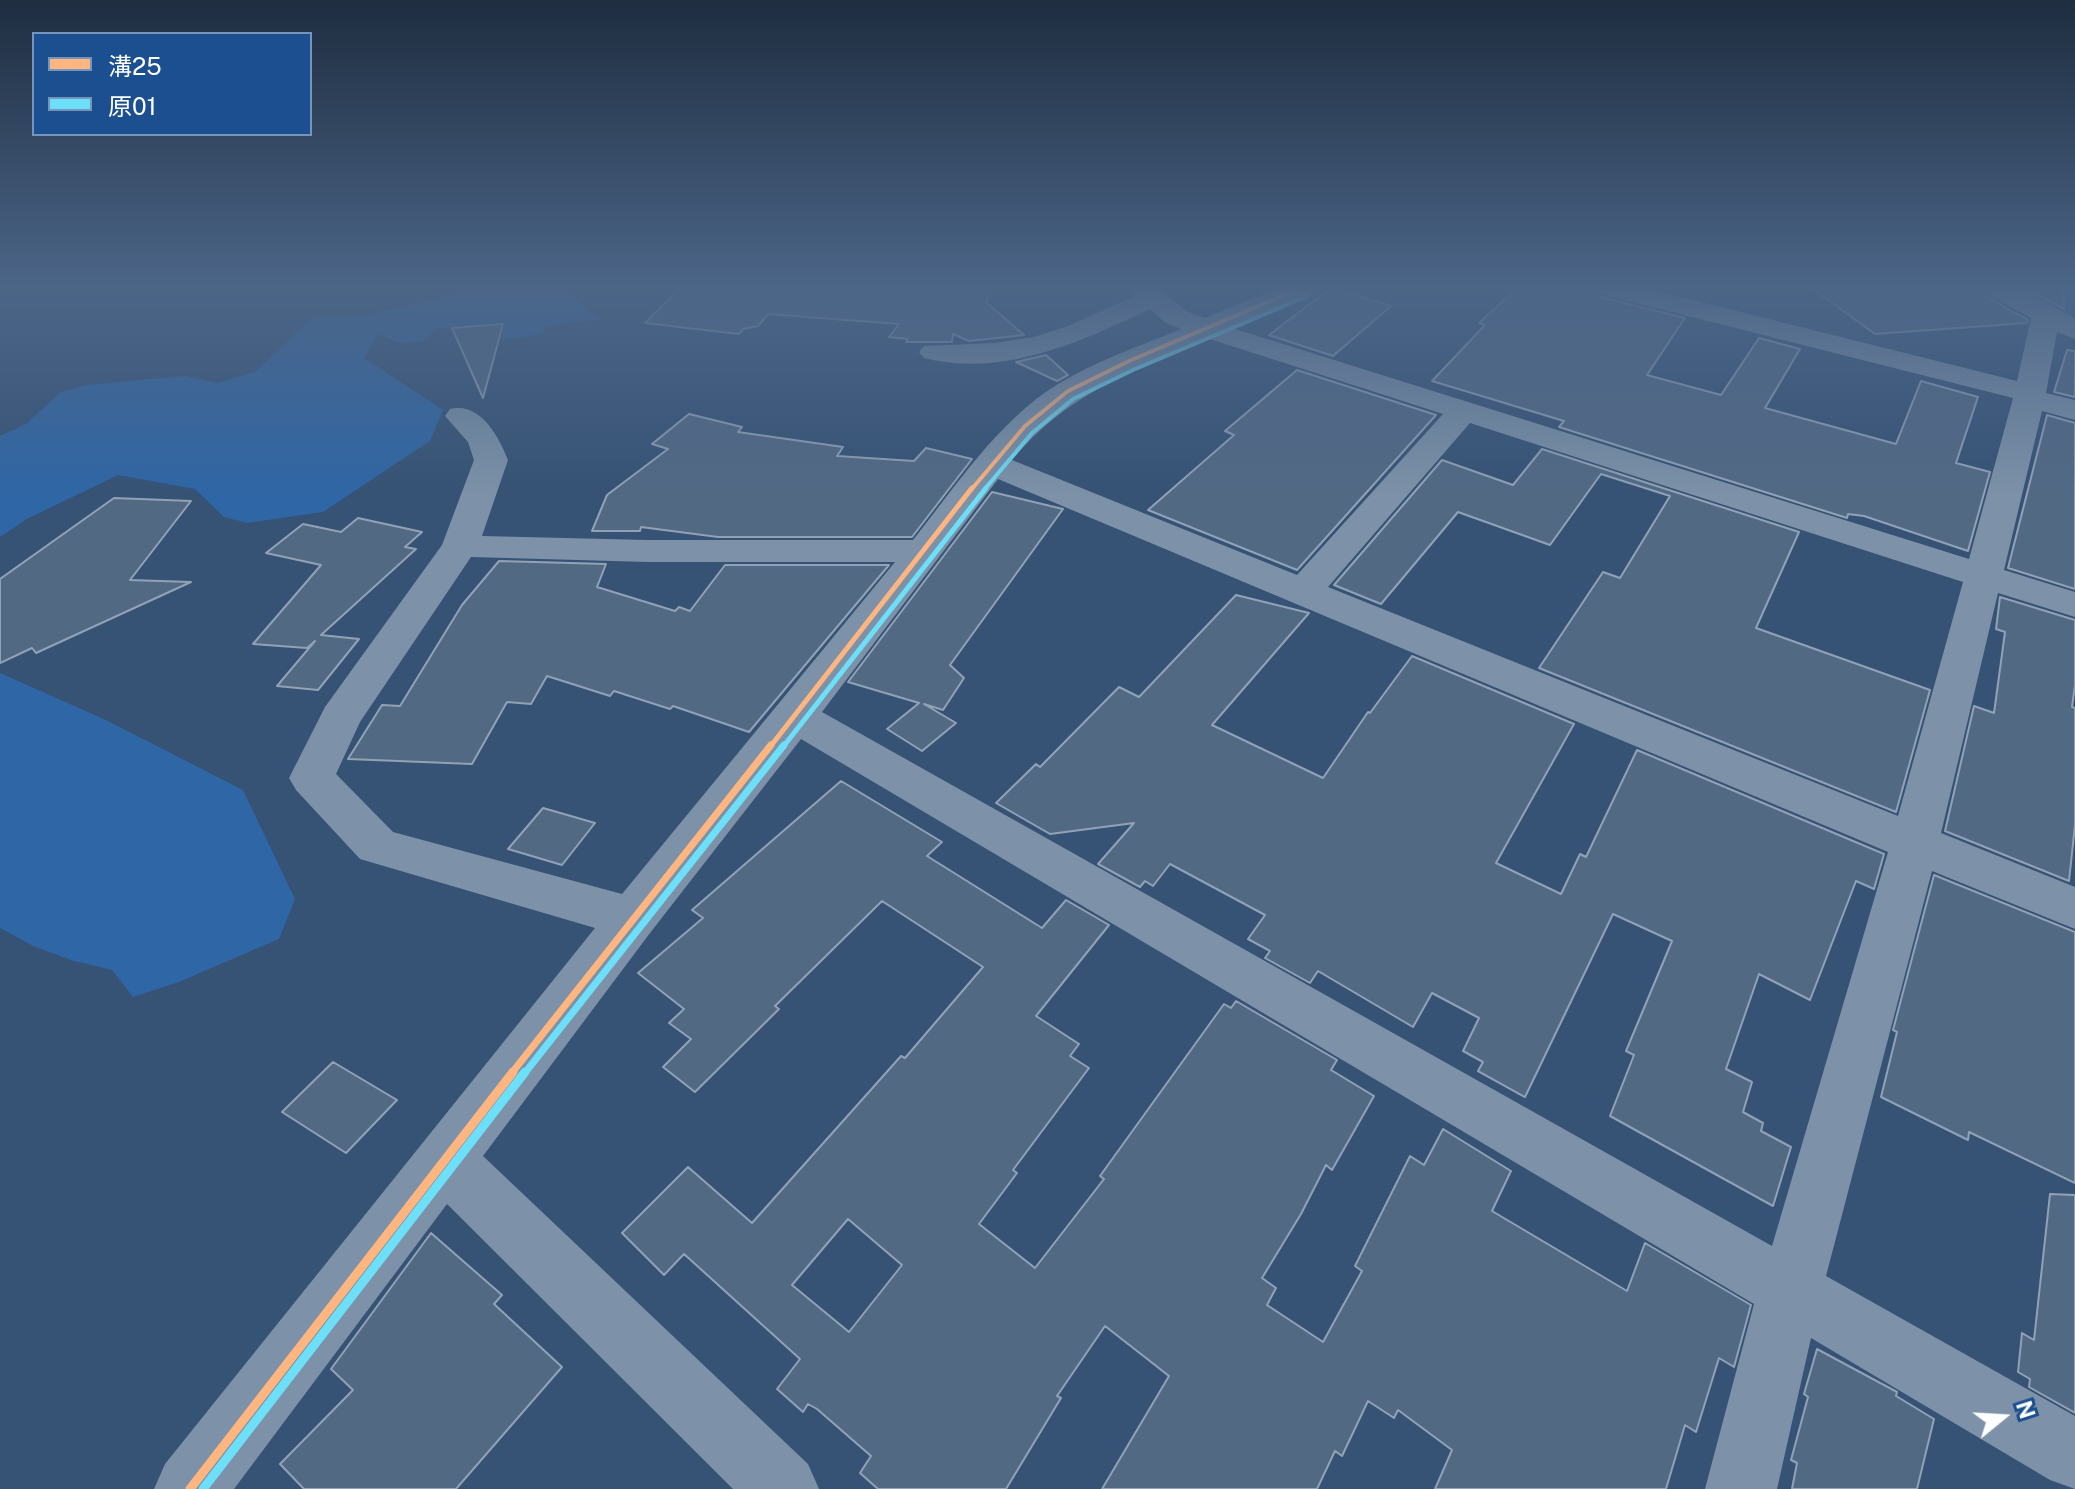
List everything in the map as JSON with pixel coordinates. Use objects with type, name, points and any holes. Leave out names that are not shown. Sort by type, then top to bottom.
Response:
[{"type":"street","points":[[190,1489],[632,918],[992,464],[1025,426],[1068,391],[1140,356]]},
{"type":"street","points":[[1293,356],[1625,459],[2075,605]]},
{"type":"street","points":[[1876,356],[2045,400]]},
{"type":"street","points":[[1741,1489],[1790,1291],[1882,969],[1982,576],[2045,400],[2054,356]]},
{"type":"street","points":[[1302,593],[1463,411]]},
{"type":"street","points":[[461,416],[483,439],[491,460],[460,546],[340,718],[312,778],[377,846],[632,918]]},
{"type":"street","points":[[992,464],[2075,909]]},
{"type":"street","points":[[460,546],[648,551],[924,551]]},
{"type":"street","points":[[795,716],[2075,1455]]},
{"type":"street","points":[[445,1160],[783,1489]]},
{"type":"shaded area","points":[[271,356],[365,356],[443,410],[430,441],[323,512],[247,523],[224,517],[195,489],[118,475],[27,519],[0,537],[0,436],[26,424],[61,392],[86,385],[184,376],[218,383],[256,371]]},
{"type":"shaded area","points":[[0,673],[106,720],[243,790],[295,899],[279,939],[179,982],[133,997],[112,970],[74,961],[33,946],[0,928]]},
{"type":"building","points":[[465,356],[494,356],[483,398]]},
{"type":"building","points":[[1048,356],[1068,375],[1057,381],[1016,362]]},
{"type":"building","points":[[1455,356],[1659,356],[1647,375],[1721,395],[1747,356],[1796,356],[1765,408],[1896,444],[1921,381],[1978,397],[1956,463],[1990,472],[1968,551],[1864,516],[1848,514],[1847,518],[1559,427],[1564,421],[1432,381]]},
{"type":"building","points":[[2065,356],[2075,356],[2075,397],[2054,392]]},
{"type":"building","points":[[1297,370],[1436,415],[1297,570],[1148,510],[1234,435],[1225,431]]},
{"type":"building","points":[[689,414],[742,427],[738,432],[843,447],[837,456],[914,461],[926,448],[972,459],[912,537],[718,537],[641,527],[640,531],[592,531],[607,495],[668,449],[652,444]]},
{"type":"building","points":[[2047,415],[2075,423],[2075,589],[2008,568]]},
{"type":"building","points":[[1542,449],[1799,532],[1756,628],[1930,690],[1896,812],[1539,668],[1603,572],[1620,578],[1670,496],[1601,474],[1550,545],[1458,512],[1381,604],[1334,585],[1442,460],[1513,485]]},
{"type":"building","points":[[992,492],[1063,509],[950,665],[964,678],[943,710],[924,704],[956,723],[922,751],[887,729],[919,703],[848,682]]},
{"type":"building","points":[[114,498],[191,501],[130,580],[191,582],[36,653],[32,648],[0,663],[0,579]]},
{"type":"building","points":[[358,518],[422,532],[405,547],[416,549],[321,635],[359,639],[318,690],[277,686],[315,641],[307,648],[253,644],[321,565],[266,553],[303,524],[341,532]]},
{"type":"building","points":[[499,561],[606,564],[597,587],[675,611],[679,607],[690,611],[725,565],[889,565],[749,732],[673,706],[670,709],[614,691],[610,696],[547,676],[531,704],[507,702],[472,764],[348,759],[382,705],[400,706],[462,605]]},
{"type":"building","points":[[1236,595],[1309,613],[1212,725],[1323,778],[1368,712],[1412,656],[1574,724],[1496,863],[1561,894],[1580,854],[1586,857],[1637,750],[1884,854],[1874,889],[1856,881],[1810,1000],[1759,974],[1726,1069],[1752,1082],[1743,1112],[1763,1123],[1761,1131],[1791,1147],[1773,1206],[1610,1116],[1634,1055],[1626,1051],[1672,941],[1613,914],[1525,1097],[1478,1071],[1483,1062],[1463,1051],[1479,1018],[1432,993],[1413,1027],[1318,971],[1310,983],[1265,958],[1270,951],[1248,939],[1265,915],[1170,864],[1153,886],[1145,881],[1140,887],[1098,864],[1134,823],[1050,834],[996,803],[1036,764],[1040,767],[1119,687],[1139,697]]},
{"type":"building","points":[[2000,597],[2075,620],[2072,707],[2075,708],[2075,825],[2069,881],[1945,831],[1974,706],[1994,713],[2005,632],[1996,629]]},
{"type":"building","points":[[841,781],[942,842],[927,856],[1042,928],[1066,900],[1109,925],[1036,1016],[1079,1044],[1070,1056],[1089,1068],[1013,1170],[1017,1173],[979,1224],[1035,1268],[1104,1179],[1100,1176],[1224,1004],[1231,1008],[1236,1001],[1337,1060],[1331,1070],[1374,1096],[1332,1170],[1326,1165],[1262,1278],[1276,1288],[1267,1305],[1323,1342],[1362,1271],[1355,1266],[1410,1156],[1424,1165],[1443,1129],[1511,1171],[1492,1211],[1627,1291],[1645,1243],[1751,1305],[1734,1367],[1719,1358],[1696,1432],[1685,1425],[1666,1489],[1435,1489],[1452,1450],[1398,1410],[1394,1418],[1368,1401],[1342,1456],[1335,1451],[1317,1489],[1102,1489],[1169,1376],[1105,1326],[1057,1396],[1061,1398],[1006,1489],[878,1489],[860,1473],[871,1456],[817,1409],[808,1404],[803,1412],[777,1389],[800,1359],[684,1254],[664,1275],[622,1233],[688,1167],[752,1223],[901,1056],[905,1058],[983,967],[882,901],[775,1006],[779,1009],[695,1092],[663,1067],[691,1039],[669,1023],[684,1009],[638,973],[703,918],[692,910]],"holes":[[[848,1219],[902,1265],[849,1332],[792,1285]]]},
{"type":"building","points":[[543,808],[595,823],[562,865],[508,849]]},
{"type":"building","points":[[1934,875],[2075,932],[2075,1183],[1969,1132],[1968,1140],[1881,1097],[1897,1032],[1893,1030]]},
{"type":"building","points":[[333,1062],[397,1100],[346,1153],[282,1112]]},
{"type":"building","points":[[2050,1194],[2075,1195],[2075,1413],[2029,1387],[2030,1379],[2018,1372],[2022,1333],[2034,1340]]},
{"type":"building","points":[[431,1233],[502,1295],[494,1304],[562,1367],[456,1489],[304,1489],[280,1464],[353,1390],[331,1369]]},
{"type":"building","points":[[1817,1349],[1897,1392],[1896,1396],[1934,1419],[1917,1489],[1792,1489],[1797,1463],[1791,1460]]},
{"type":"transit line","name":"溝25","points":[[190,1489],[632,918],[808,700],[1002,450],[1025,426],[1068,391],[1140,356]]},
{"type":"transit line","name":"原01","points":[[203,1489],[640,924],[816,706],[1010,457],[1032,433],[1073,399],[1165,356]]}]
